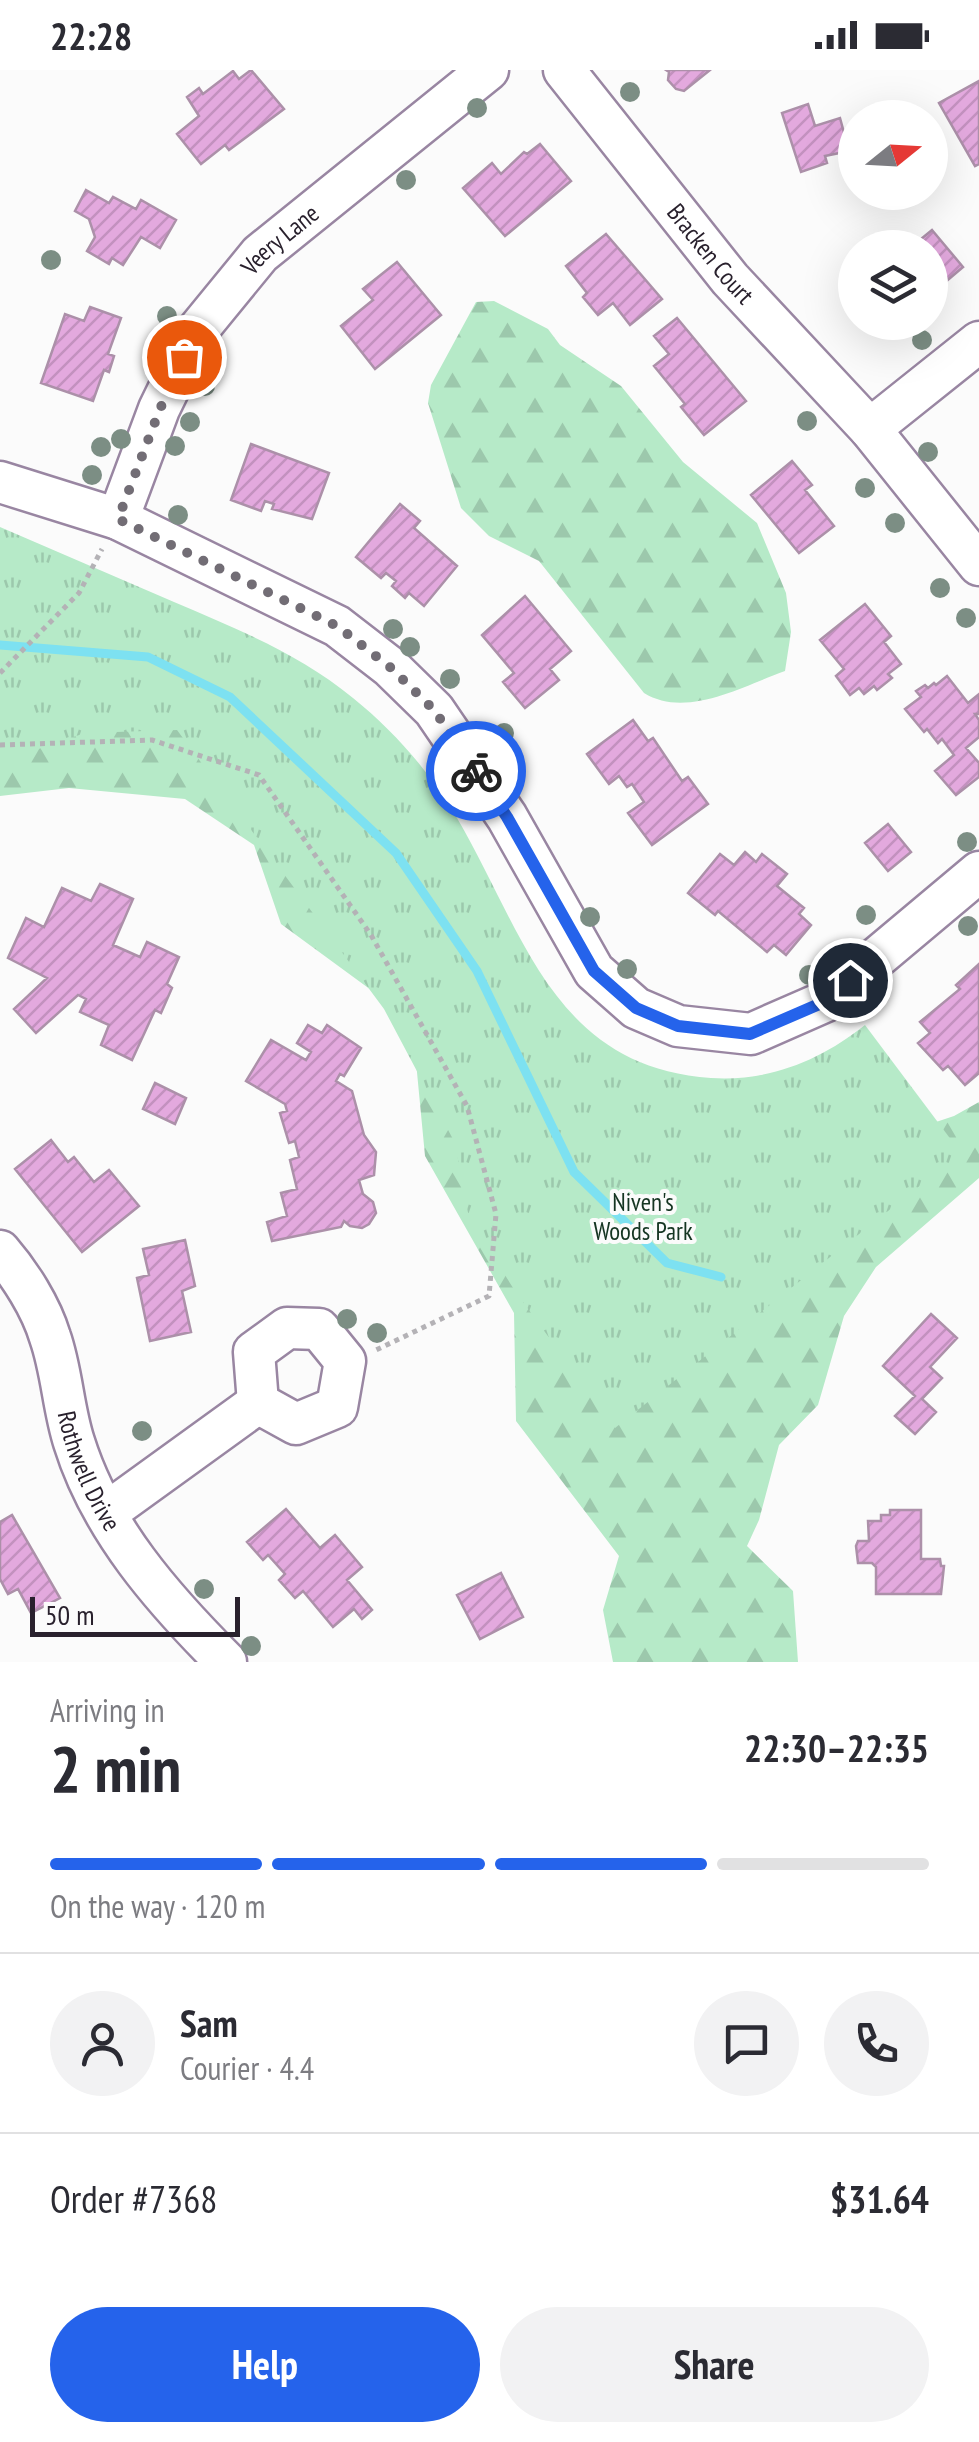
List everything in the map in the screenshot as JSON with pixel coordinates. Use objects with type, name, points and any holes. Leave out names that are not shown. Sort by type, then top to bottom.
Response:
[{"type":"street","name":"Veery Lane","points":[[118,519],[160,409],[196,332],[260,254],[488,70]]},
{"type":"street","name":"Bracken Court","points":[[564,70],[730,279],[870,429],[979,566]]},
{"type":"street","points":[[870,429],[979,342]]},
{"type":"street","points":[[0,482],[118,519],[337,626],[390,667],[434,710],[507,817],[594,971],[636,1008],[678,1026],[750,1034],[824,1002],[979,872]]},
{"type":"street","name":"Rothwell Drive","points":[[0,1250],[15,1268],[50,1334],[74,1444],[106,1513],[154,1587],[226,1662]]},
{"type":"street","points":[[287,1328],[319,1329],[345,1361],[337,1407],[296,1424],[258,1403],[254,1352],[287,1328]]},
{"type":"street","points":[[106,1513],[258,1403]]},
{"type":"path","points":[[0,673],[80,593],[118,519]]},
{"type":"path","points":[[0,745],[152,740],[259,775],[370,935],[468,1106],[496,1214],[489,1296],[368,1354],[345,1361]]},
{"type":"green space","points":[[494,301],[548,329],[560,345],[621,386],[683,462],[757,523],[786,593],[791,632],[785,671],[696,701],[678,703],[644,693],[539,561],[489,536],[461,508],[428,403],[431,385],[476,302]]},
{"type":"green space","name":"Niven's Woods Park","points":[[0,527],[267,644],[312,668],[368,711],[397,738],[435,784],[550,987],[579,1021],[614,1049],[657,1068],[711,1078],[753,1076],[812,1058],[865,1025],[961,1153],[615,1428],[515,1291],[469,1218],[455,1143],[384,1009],[177,730],[85,733],[0,762]]},
{"type":"green space","name":"Niven's Woods Park","points":[[0,548],[582,1061],[691,1088],[764,1075],[930,1124],[979,1102],[979,1178],[876,1267],[844,1316],[818,1405],[779,1445],[759,1520],[747,1546],[793,1591],[798,1662],[613,1662],[603,1610],[619,1556],[516,1421],[514,1313],[425,1156],[412,1020],[281,924],[254,845],[185,799],[69,788],[0,796]]},
{"type":"building","points":[[251,70],[284,109],[229,150],[225,145],[201,164],[177,134],[199,116],[187,97],[199,88],[203,94],[233,71],[239,79]]},
{"type":"building","points":[[666,70],[710,70],[684,91],[668,80]]},
{"type":"building","points":[[979,81],[979,164],[975,166],[948,119],[948,100],[944,100]]},
{"type":"building","points":[[808,104],[815,126],[838,119],[838,153],[825,156],[827,163],[801,172],[782,113]]},
{"type":"building","points":[[540,144],[571,181],[505,236],[463,188],[492,163],[501,174],[524,152],[527,154]]},
{"type":"building","points":[[86,190],[109,203],[113,197],[136,209],[141,200],[176,220],[160,248],[141,237],[123,265],[112,258],[109,264],[87,251],[95,237],[89,219],[75,211]]},
{"type":"building","points":[[606,234],[662,299],[630,325],[613,303],[598,315],[566,266]]},
{"type":"building","points":[[948,249],[963,267],[948,280]]},
{"type":"building","points":[[397,262],[441,315],[375,369],[341,326],[373,300],[363,289]]},
{"type":"building","points":[[90,307],[121,318],[108,354],[114,356],[109,372],[104,370],[93,401],[41,383],[65,314],[84,321]]},
{"type":"building","points":[[677,318],[746,401],[704,435],[654,366],[669,354],[654,336]]},
{"type":"building","points":[[251,444],[329,473],[312,519],[272,509],[274,504],[265,501],[261,511],[231,500]]},
{"type":"building","points":[[792,461],[812,485],[805,490],[834,526],[799,553],[751,495]]},
{"type":"building","points":[[400,504],[420,521],[414,528],[457,566],[424,606],[409,593],[405,598],[392,586],[396,581],[386,573],[381,578],[356,557]]},
{"type":"building","points":[[525,596],[571,651],[550,669],[559,680],[525,708],[503,682],[514,673],[482,635]]},
{"type":"building","points":[[865,604],[891,636],[884,642],[901,664],[877,690],[874,686],[864,694],[859,688],[850,695],[836,676],[844,669],[820,640]]},
{"type":"building","points":[[947,676],[968,703],[979,694],[979,714],[975,714],[979,737],[966,748],[979,763],[979,777],[956,795],[935,771],[954,755],[942,739],[938,743],[927,729],[924,732],[905,709],[921,697],[916,691],[925,685],[936,685]]},
{"type":"building","points":[[633,720],[648,741],[653,738],[682,781],[688,777],[708,804],[652,845],[628,813],[644,802],[632,784],[627,787],[619,776],[609,784],[587,754]]},
{"type":"building","points":[[888,824],[911,852],[888,871],[865,843]]},
{"type":"building","points":[[745,852],[756,862],[762,854],[787,874],[777,886],[804,908],[799,914],[811,925],[786,955],[774,945],[767,952],[718,911],[715,915],[688,893],[720,854],[734,865]]},
{"type":"building","points":[[100,884],[133,899],[113,945],[140,957],[147,942],[179,957],[167,984],[172,988],[161,1013],[155,1010],[132,1060],[101,1045],[109,1025],[80,1012],[86,999],[78,995],[36,1033],[14,1009],[47,978],[8,958],[26,918],[44,927],[62,888],[91,901]]},
{"type":"building","points":[[979,964],[979,1073],[965,1085],[948,1066],[943,1070],[918,1043],[930,1033],[920,1022],[960,989],[956,985]]},
{"type":"building","points":[[308,1025],[322,1033],[327,1025],[361,1048],[344,1076],[340,1074],[336,1081],[352,1091],[364,1135],[376,1152],[374,1175],[359,1180],[376,1213],[362,1228],[344,1221],[341,1227],[272,1241],[267,1222],[287,1216],[281,1193],[297,1189],[290,1160],[299,1157],[295,1141],[289,1143],[280,1113],[287,1111],[285,1104],[246,1081],[271,1040],[306,1060],[311,1052],[297,1043]]},
{"type":"building","points":[[155,1083],[186,1098],[175,1124],[143,1109]]},
{"type":"building","points":[[51,1140],[68,1162],[74,1157],[94,1182],[109,1170],[139,1206],[82,1252],[15,1169]]},
{"type":"building","points":[[185,1240],[195,1286],[182,1291],[191,1332],[150,1341],[137,1278],[149,1275],[143,1249]]},
{"type":"building","points":[[931,1314],[957,1338],[930,1367],[942,1378],[922,1399],[936,1412],[915,1434],[895,1416],[915,1396],[883,1366]]},
{"type":"building","points":[[286,1509],[320,1548],[335,1535],[362,1567],[347,1580],[372,1610],[362,1619],[354,1609],[333,1627],[303,1591],[295,1598],[279,1580],[285,1574],[268,1555],[263,1560],[247,1542]]},
{"type":"building","points":[[890,1510],[921,1510],[921,1559],[940,1559],[944,1566],[941,1594],[876,1594],[876,1567],[872,1563],[858,1563],[856,1546],[858,1541],[869,1541],[868,1521],[881,1521],[881,1515],[890,1515]]},
{"type":"building","points":[[12,1515],[60,1598],[31,1613],[18,1589],[8,1594],[0,1579],[0,1522]]},
{"type":"building","points":[[501,1573],[523,1617],[480,1639],[457,1595]]},
{"type":"waterway","points":[[0,645],[148,657],[230,697],[396,853],[477,971],[574,1172],[667,1263],[721,1277]]},
{"type":"way so far","points":[[184,357],[118,519],[337,626],[390,667],[434,710],[476,771]]},
{"type":"route","points":[[476,771],[507,817],[594,971],[636,1008],[678,1026],[750,1034],[824,1002],[850,980]]}]
